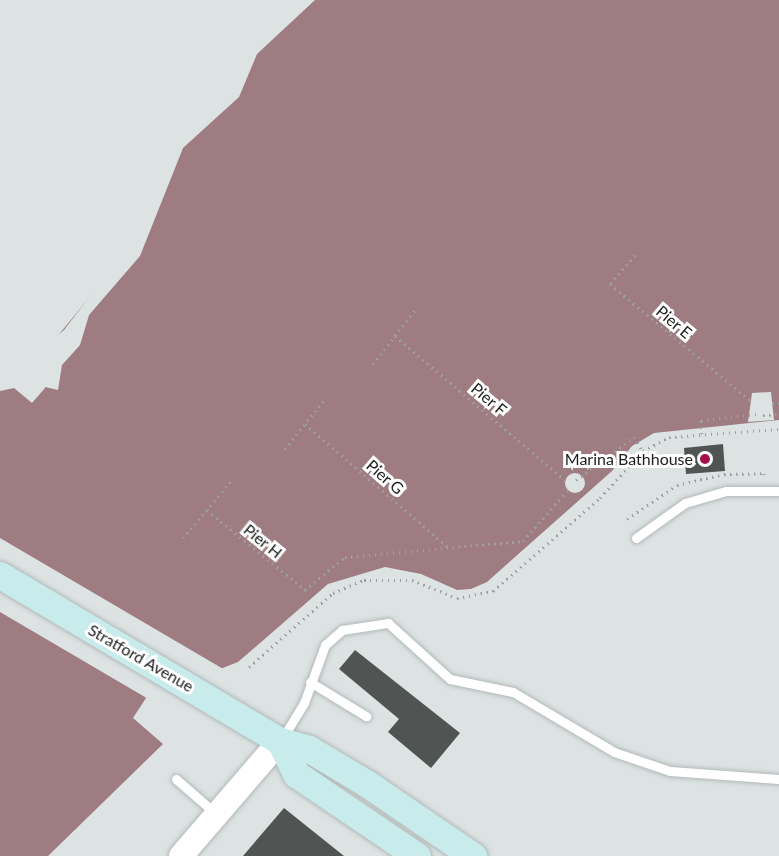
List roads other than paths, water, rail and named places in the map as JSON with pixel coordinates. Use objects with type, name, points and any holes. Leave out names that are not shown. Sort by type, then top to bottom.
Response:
[{"type":"main road","name":"Stratford Avenue","points":[[0,575],[280,741],[309,749],[366,783],[473,856]]},
{"type":"main road","points":[[280,741],[296,774],[417,856]]},
{"type":"street","points":[[181,856],[280,741]]},
{"type":"lane","points":[[636,538],[685,503],[726,490],[779,491]]},
{"type":"lane","points":[[280,741],[310,682],[325,645],[342,630],[388,623],[450,679],[513,692],[614,752],[670,771],[779,779]]},
{"type":"lane","points":[[310,682],[366,716]]},
{"type":"lane","points":[[176,779],[216,814]]},
{"type":"place","name":"Marina Bathhouse","points":[[705,459]]}]
